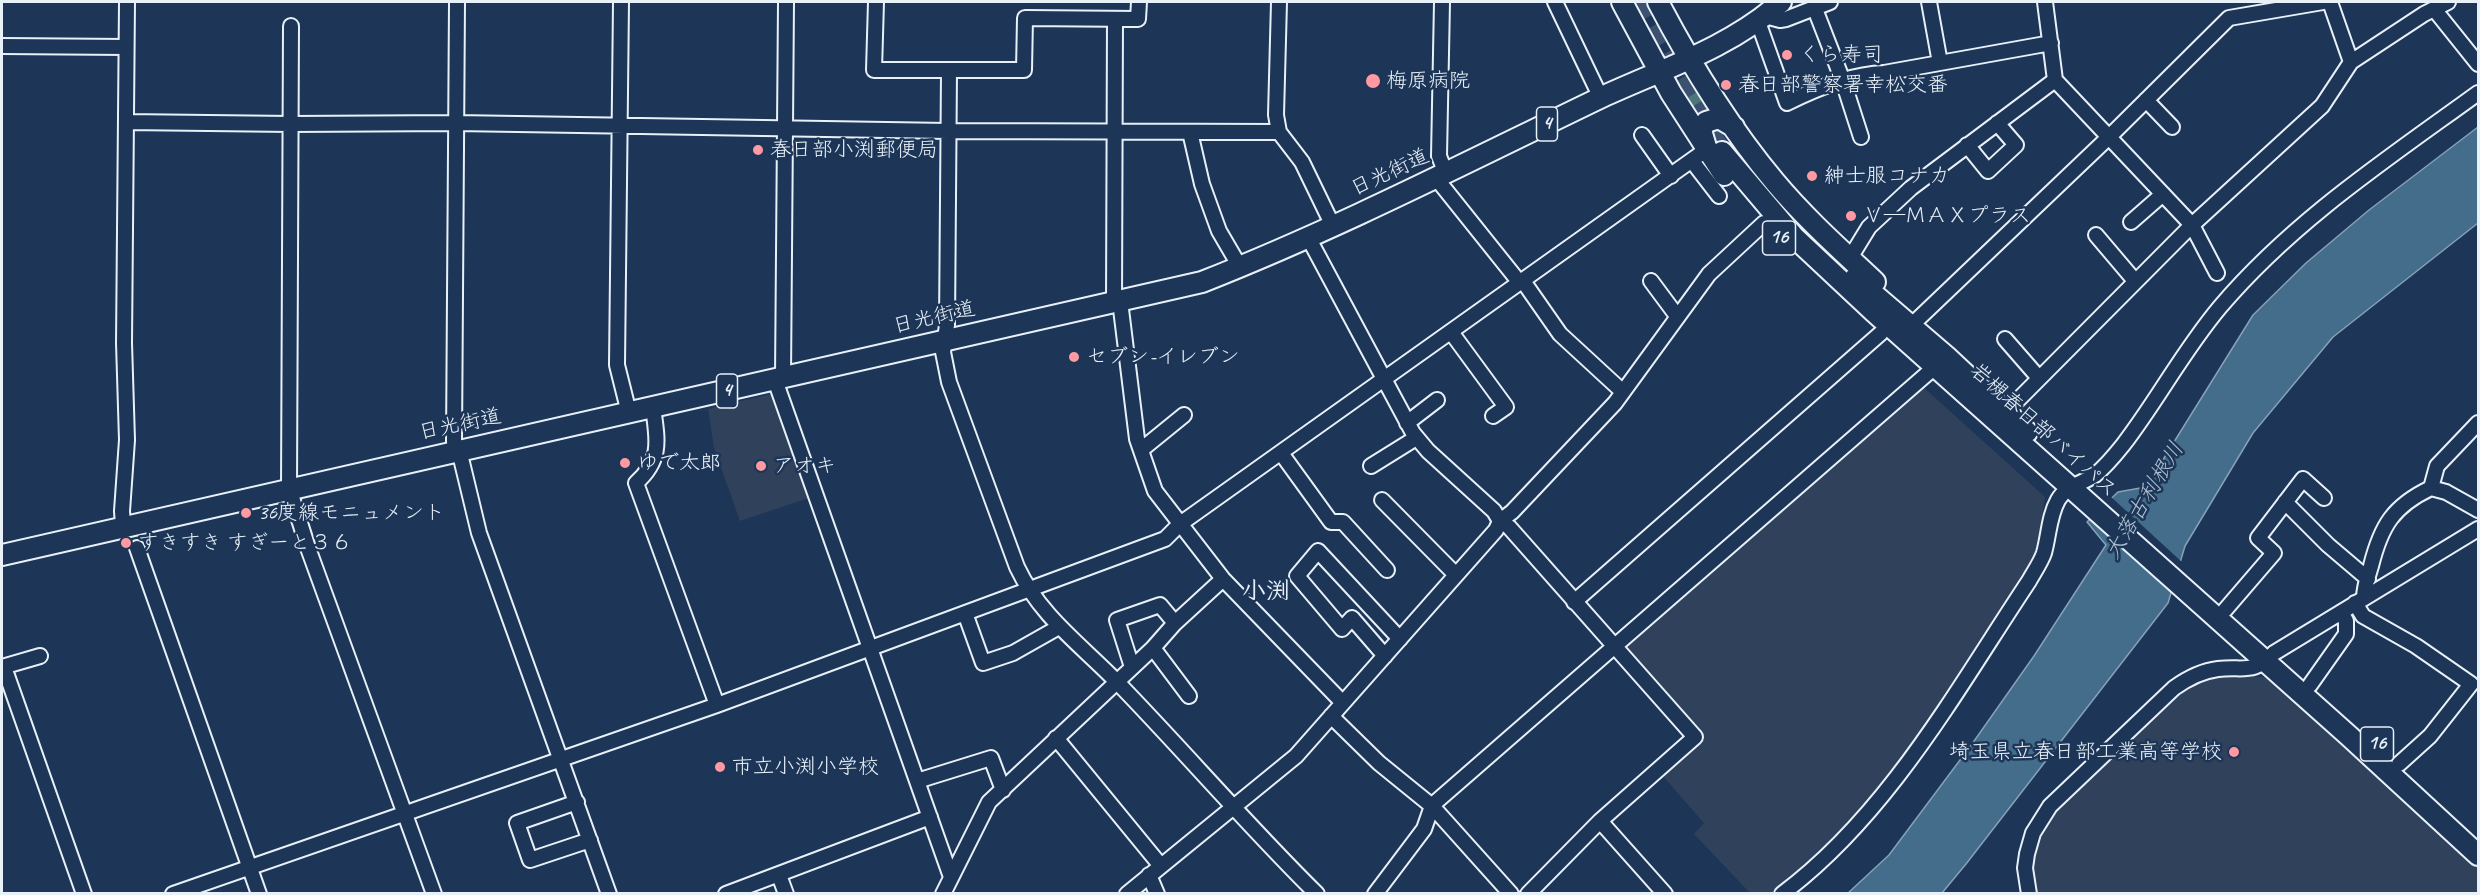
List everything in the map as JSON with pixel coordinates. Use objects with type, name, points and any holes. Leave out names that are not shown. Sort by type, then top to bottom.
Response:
[{"type":"highway","name":"16","points":[[1622,2],[1659,71],[1717,147],[1764,223],[1825,283],[1928,374],[2001,417]]},
{"type":"highway","name":"16","points":[[1658,2],[1689,58],[1717,147],[1775,182],[1813,223],[1917,320],[1946,356]]},
{"type":"highway","name":"4","points":[[1760,19],[1781,2]]},
{"type":"highway","name":"日光街道","points":[[2,555],[123,525],[1202,282],[1333,226],[1441,176],[1601,98],[1716,46],[1760,19]]},
{"type":"highway","name":"岩槻春日部バイパス","points":[[1717,147],[1837,262],[1946,356],[2001,417]]},
{"type":"highway","name":"岩槻春日部バイパス","points":[[1717,147],[1794,237],[2001,417],[2269,657],[2478,855]]},
{"type":"highway","name":"岩槻春日部バイパス","points":[[2186,583],[2225,610],[2269,657],[2310,685],[2478,837]]},
{"type":"street","points":[[123,525],[127,440],[124,344],[127,2]]},
{"type":"street","points":[[457,2],[454,442],[459,450],[479,533],[609,894]]},
{"type":"street","points":[[621,2],[616,365],[629,412]]},
{"type":"street","points":[[786,2],[779,379],[869,647],[951,877]]},
{"type":"street","points":[[876,2],[874,70],[949,71],[1024,70],[1025,18],[1138,19],[1139,2]]},
{"type":"street","points":[[1279,2],[1276,115],[1279,132],[1302,162],[1333,226]]},
{"type":"street","points":[[1442,2],[1439,156],[1441,176],[1560,334],[1623,392]]},
{"type":"street","points":[[1555,2],[1601,98]]},
{"type":"street","points":[[1830,2],[1786,19],[1760,19],[1761,30],[1787,103],[1804,94],[1862,74],[1884,73],[2051,43]]},
{"type":"street","points":[[1929,2],[1940,63]]},
{"type":"street","points":[[2045,2],[2055,80],[2192,225],[2217,273]]},
{"type":"street","points":[[1917,320],[2110,136],[2229,18],[2323,2]]},
{"type":"street","points":[[2330,2],[2351,62]]},
{"type":"street","points":[[2001,417],[2192,225],[2322,106],[2351,62],[2448,2]]},
{"type":"street","points":[[1815,9],[1843,81],[1861,137]]},
{"type":"street","points":[[2434,9],[2478,64]]},
{"type":"street","points":[[1115,19],[1113,131],[1117,302],[1137,440],[1155,491],[1223,579],[1343,703]]},
{"type":"street","points":[[291,26],[289,488],[308,548],[434,894]]},
{"type":"street","points":[[2,46],[126,47]]},
{"type":"street","points":[[949,71],[947,325],[943,352],[950,382],[1008,545],[1028,590],[1059,627],[1116,681],[1317,894]]},
{"type":"street","points":[[1850,258],[1869,227],[1911,188],[2055,80]]},
{"type":"street","points":[[1782,894],[1846,836],[1886,791],[2029,581],[2043,555],[2052,514],[2059,498],[2098,473],[2121,447],[2142,419],[2184,353],[2220,307],[2266,257],[2301,224],[2347,187],[2478,93]]},
{"type":"street","points":[[2146,100],[2172,127]]},
{"type":"street","points":[[126,122],[456,123],[948,131],[1279,132]]},
{"type":"street","points":[[1967,145],[1988,171],[2016,145],[1997,123]]},
{"type":"street","points":[[1190,132],[1202,184],[1219,231],[1240,267]]},
{"type":"street","points":[[1642,135],[1671,176]]},
{"type":"street","points":[[173,894],[405,811],[562,760],[717,705],[1165,539],[1180,524],[1671,176],[1717,147],[1719,196]]},
{"type":"street","points":[[2131,222],[2163,194]]},
{"type":"street","points":[[1127,894],[1296,756],[1496,530],[1500,521],[1512,512],[1623,392],[1709,274],[1764,223]]},
{"type":"street","points":[[2096,235],[2135,281]]},
{"type":"street","points":[[1308,237],[1416,438],[1494,511],[1500,521],[1509,527],[1695,737],[1600,821],[1528,894]]},
{"type":"street","points":[[1651,281],[1677,316]]},
{"type":"street","points":[[1451,332],[1506,408],[1493,416]]},
{"type":"street","points":[[1574,602],[1881,333]]},
{"type":"street","points":[[2005,339],[2040,378]]},
{"type":"street","points":[[1375,894],[1424,828],[1432,806],[1591,669],[1615,644],[1928,374]]},
{"type":"street","points":[[1407,423],[1437,400]]},
{"type":"street","points":[[653,407],[658,449],[646,474],[636,483],[717,705]]},
{"type":"street","points":[[1141,450],[1184,415]]},
{"type":"street","points":[[2431,488],[2437,466],[2478,423]]},
{"type":"street","points":[[1371,466],[1416,438]]},
{"type":"street","points":[[1281,453],[1331,522],[1343,522],[1388,570]]},
{"type":"street","points":[[2225,610],[2274,553],[2258,538],[2303,479],[2324,498]]},
{"type":"street","points":[[2399,764],[2430,736],[2471,684],[2416,646],[2363,616],[2360,601],[2377,542],[2390,516],[2410,498],[2431,488],[2445,492],[2478,510]]},
{"type":"street","points":[[1382,500],[1456,575]]},
{"type":"street","points":[[2286,502],[2328,545],[2368,579]]},
{"type":"street","points":[[2029,894],[2025,868],[2030,842],[2050,806],[2162,699],[2185,680],[2205,671],[2252,669],[2341,612],[2478,530]]},
{"type":"street","points":[[137,548],[259,894]]},
{"type":"street","points":[[1385,656],[1352,618],[1342,629],[1297,576],[1318,551],[1400,639]]},
{"type":"street","points":[[943,894],[989,802],[1153,648],[1175,622],[1223,579]]},
{"type":"street","points":[[1132,667],[1117,620],[1160,605],[1175,622]]},
{"type":"street","points":[[2310,685],[2346,634],[2346,621],[2341,612]]},
{"type":"street","points":[[965,613],[983,663],[1013,653],[1059,627]]},
{"type":"street","points":[[1153,648],[1189,696]]},
{"type":"street","points":[[40,656],[3,667],[84,894]]},
{"type":"street","points":[[1331,716],[1379,763],[1432,806],[1511,894]]},
{"type":"street","points":[[1056,738],[1161,866]]},
{"type":"street","points":[[917,781],[991,758],[1003,790]]},
{"type":"street","points":[[577,802],[517,822],[523,841],[530,860],[590,840]]},
{"type":"street","points":[[726,894],[930,817]]},
{"type":"street","points":[[1600,821],[1665,894]]},
{"type":"street","points":[[779,875],[786,894]]},
{"type":"street","points":[[1149,875],[1157,894]]},
{"type":"shaded area","points":[[1921,385],[2045,497],[2036,556],[1964,673],[1900,767],[1849,830],[1777,893],[1750,893],[1694,834],[1704,823],[1661,774],[1702,738],[1620,645]]},
{"type":"shaded area","points":[[775,393],[812,497],[740,521],[714,448],[708,409]]},
{"type":"shaded area","name":"埼玉県立春日部工業高等学校","points":[[2227,674],[2270,678],[2456,844],[2478,868],[2477,894],[2038,893],[2034,876],[2034,854],[2045,826],[2056,807],[2168,699],[2207,676]]},
{"type":"green space","points":[[1700,86],[1715,110],[1704,113],[1698,118],[1680,93]]},
{"type":"water","name":"大落古利根川","points":[[2478,127],[2478,223],[2333,337],[2253,433],[2185,546],[2168,603],[1966,864],[1942,893],[1847,894],[1889,855],[1972,744],[2034,656],[2106,545],[2087,522],[2118,492],[2146,487],[2253,315],[2306,263],[2369,210]]},
{"type":"pier","points":[[2110,496],[2183,563],[2175,593],[2089,516]]},
{"type":"tunnel","points":[[1634,2],[1669,69],[1722,152]]},
{"type":"place","name":"くら寿司","points":[[1787,55]]},
{"type":"place","name":"梅原病院","points":[[1373,81]]},
{"type":"place","name":"春日部警察署幸松交番","points":[[1726,85]]},
{"type":"place","name":"春日部小渕郵便局","points":[[758,150]]},
{"type":"place","name":"紳士服コナカ","points":[[1812,176]]},
{"type":"place","name":"Ｖ―ＭＡＸプラス","points":[[1851,216]]},
{"type":"place","name":"セブン-イレブン","points":[[1074,357]]},
{"type":"place","name":"ゆで太郎","points":[[625,463]]},
{"type":"place","name":"アオキ","points":[[761,466]]},
{"type":"place","name":"36度線モニュメント","points":[[246,513]]},
{"type":"place","name":"すきすき すぎーと３６","points":[[126,543]]},
{"type":"place","name":"埼玉県立春日部工業高等学校","points":[[2234,752]]},
{"type":"place","name":"市立小渕小学校","points":[[720,767]]},
{"type":"district","name":"小渕","points":[[1266,592]]}]
